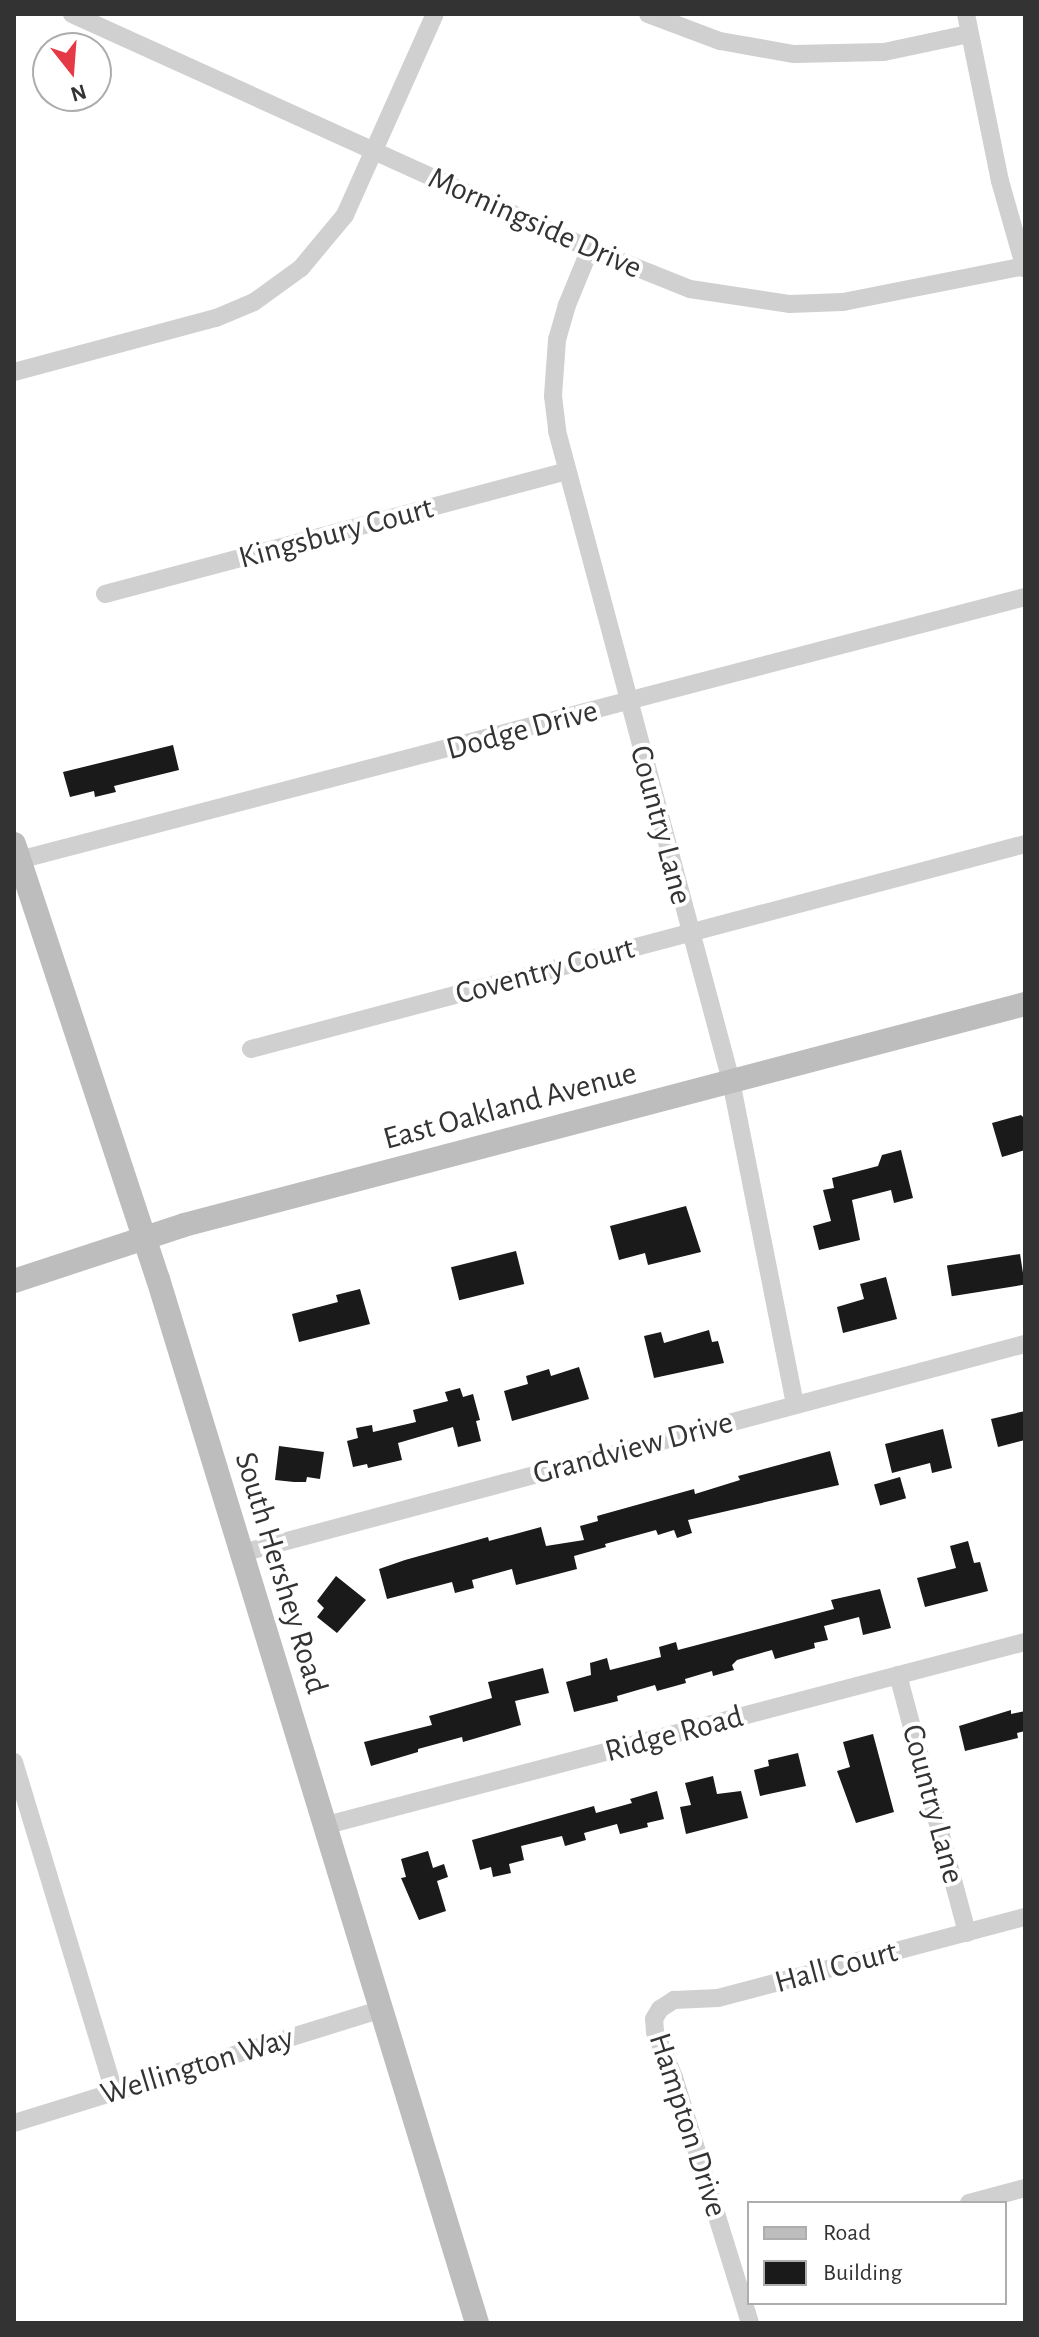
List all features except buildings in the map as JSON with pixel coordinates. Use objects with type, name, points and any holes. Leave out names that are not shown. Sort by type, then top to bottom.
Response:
[{"type":"main road","name":"South Hershey Road","points":[[17,852],[144,1238],[477,2323]]},
{"type":"main road","name":"East Oakland Avenue","points":[[14,1281],[144,1238],[1025,1004]]},
{"type":"street","name":"Morningside Drive","points":[[72,14],[590,249],[690,289],[789,304],[867,299],[1024,267]]},
{"type":"street","points":[[14,372],[216,318],[276,289],[315,256],[337,229],[356,193],[435,14]]},
{"type":"street","points":[[648,14],[720,41],[794,54],[884,52],[969,34]]},
{"type":"street","points":[[966,14],[1000,181],[1024,267]]},
{"type":"street","name":"Country Lane","points":[[590,249],[567,305],[555,361],[553,396],[566,471],[731,1081],[795,1405]]},
{"type":"street","name":"Kingsbury Court","points":[[105,594],[566,471]]},
{"type":"street","name":"Dodge Drive","points":[[17,852],[628,702],[1025,597]]},
{"type":"street","name":"Coventry Court","points":[[251,1049],[1025,844]]},
{"type":"street","name":"Grandview Drive","points":[[242,1553],[1025,1344]]},
{"type":"street","name":"Ridge Road","points":[[323,1826],[1025,1642]]},
{"type":"street","name":"Country Lane","points":[[898,1675],[967,1933]]},
{"type":"street","points":[[14,1762],[114,2091]]},
{"type":"street","name":"Hall Court","points":[[654,2019],[660,2009],[674,2000],[718,1998],[1025,1917]]},
{"type":"street","name":"Wellington Way","points":[[14,2123],[380,2010]]},
{"type":"street","name":"Hampton Drive","points":[[654,2019],[741,2263],[747,2303]]},
{"type":"street","points":[[976,2201],[1025,2188]]}]
